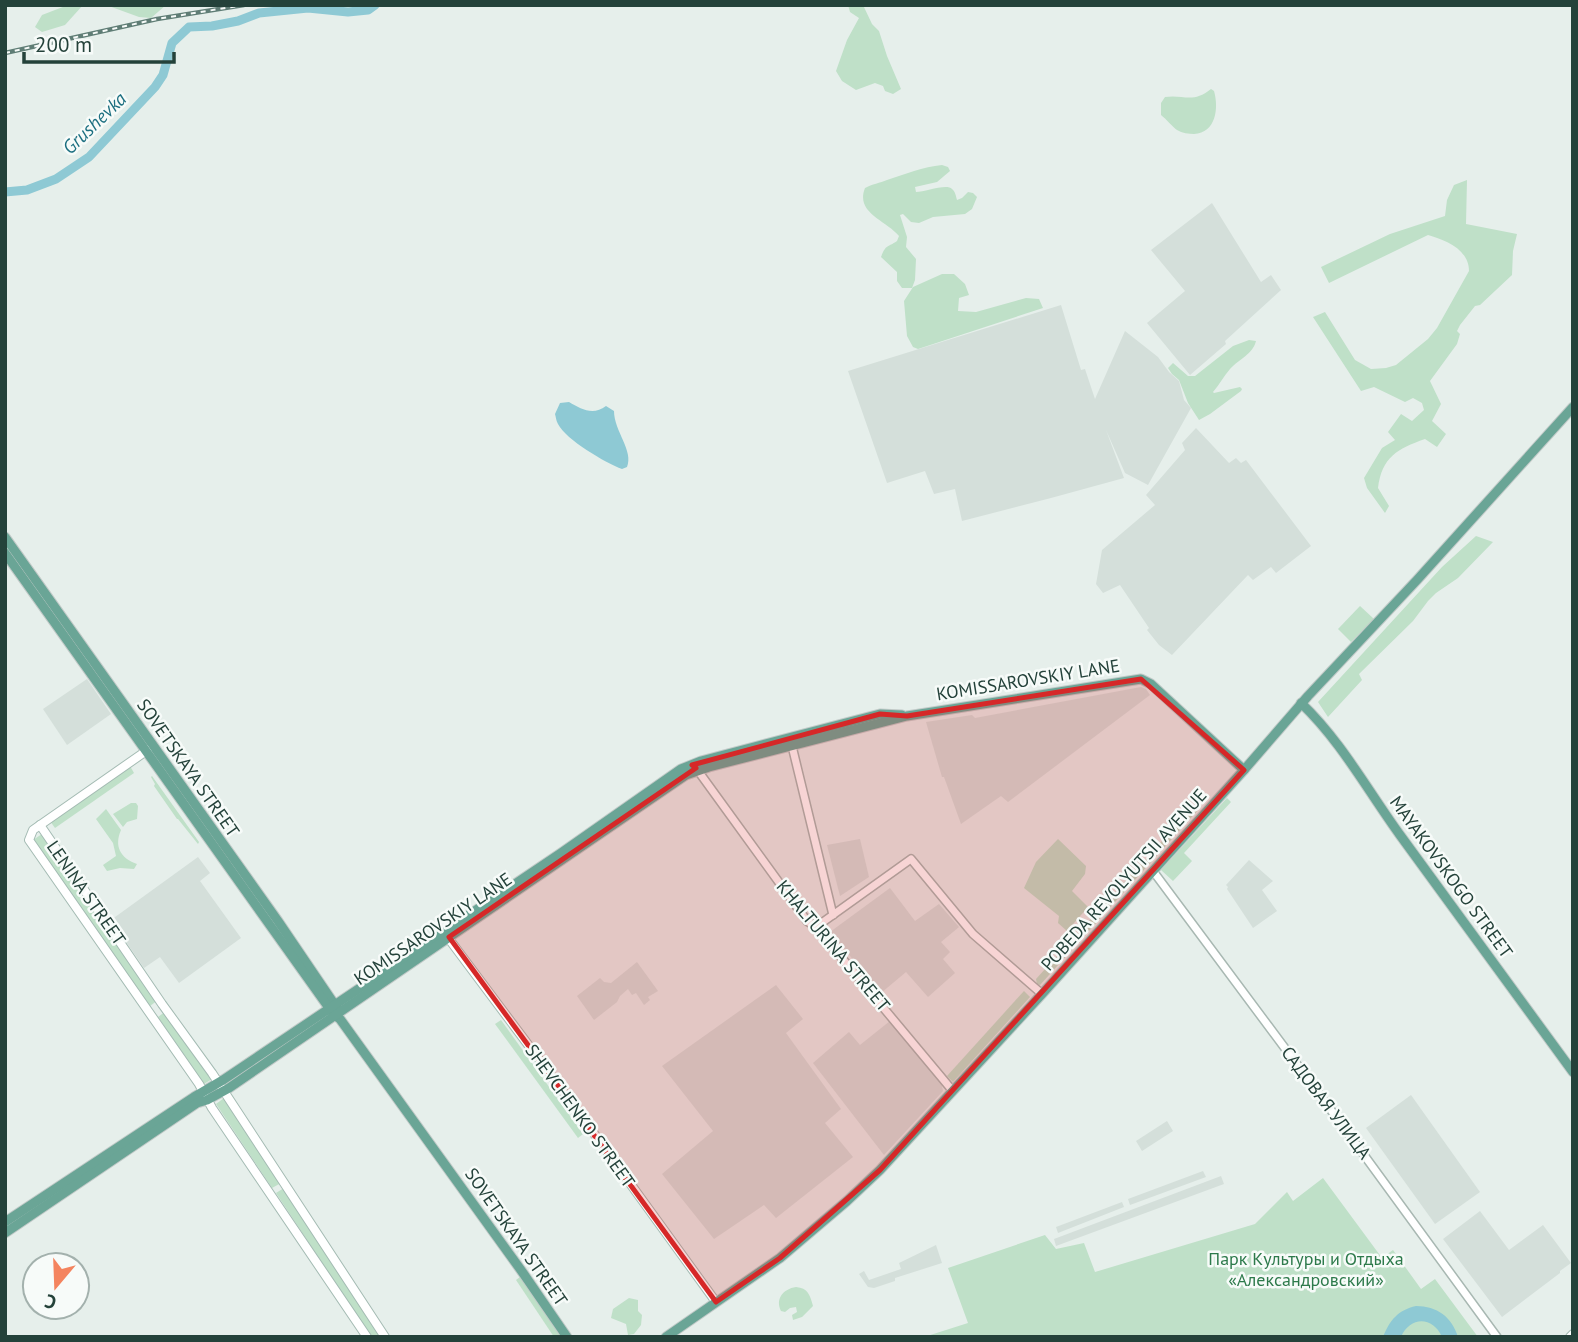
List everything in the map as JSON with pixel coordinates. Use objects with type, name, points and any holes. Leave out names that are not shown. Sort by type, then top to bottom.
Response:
[{"type":"main road","name":"POBEDA REVOLYUTSII AVENUE","points":[[666,1337],[780,1258],[880,1170],[1153,871],[1301,703],[1417,580],[1573,407]]},
{"type":"main road","name":"SOVETSKAYA STREET","points":[[5,537],[149,749]]},
{"type":"main road","name":"SOVETSKAYA STREET","points":[[5,553],[149,749],[567,1337]]},
{"type":"main road","name":"KOMISSAROVSKIY LANE","points":[[695,768],[907,716],[1141,679],[1151,684],[1244,770]]},
{"type":"main road","name":"MAYAKOVSKOGO STREET","points":[[1301,703],[1321,723],[1573,1072]]},
{"type":"main road","name":"KOMISSAROVSKIY LANE","points":[[5,1222],[174,1110],[222,1087],[336,1012],[445,934],[695,768],[880,714],[895,713],[907,716]]},
{"type":"main road","points":[[40,825],[149,749]]},
{"type":"main road","name":"LENINA STREET","points":[[367,1337],[192,1073],[29,840],[33,830],[40,825],[222,1087],[386,1337]]},
{"type":"main road","name":"SHEVCHENKO STREET","points":[[445,934],[716,1302]]},
{"type":"main road","name":"KOMISSAROVSKIY LANE","points":[[5,1233],[205,1096]]},
{"type":"street","points":[[792,746],[833,915]]},
{"type":"street","name":"KHALTURINA STREET","points":[[695,768],[807,921],[816,927],[952,1090]]},
{"type":"street","points":[[816,927],[911,859],[973,934],[1042,994]]},
{"type":"street","name":"САДОВАЯ УЛИЦА","points":[[1153,871],[1497,1337]]},
{"type":"highlighted area","points":[[1141,679],[1244,770],[880,1170],[780,1258],[716,1302],[449,937],[696,768],[692,765],[880,714],[907,716]]},
{"type":"shaded area","points":[[1212,203],[1261,282],[1271,275],[1281,290],[1190,375],[1147,323],[1185,291],[1151,250]]},
{"type":"shaded area","points":[[1061,305],[1081,370],[1085,369],[1095,399],[1125,331],[1158,357],[1179,381],[1184,400],[1191,408],[1148,485],[1125,473],[1106,430],[1124,478],[962,521],[955,489],[934,494],[925,471],[887,483],[848,371]]},
{"type":"shaded area","points":[[1196,428],[1229,463],[1236,458],[1241,463],[1246,460],[1311,546],[1276,573],[1271,567],[1253,580],[1248,575],[1172,655],[1159,645],[1147,630],[1149,628],[1120,585],[1103,593],[1096,584],[1102,550],[1155,505],[1146,495],[1185,450],[1182,443]]},
{"type":"shaded area","points":[[87,679],[111,714],[67,745],[43,709]]},
{"type":"shaded area","points":[[1141,687],[1150,695],[1008,802],[1001,796],[961,824],[942,777],[926,722],[972,715],[975,718]]},
{"type":"shaded area","points":[[860,839],[869,877],[840,896],[827,845]]},
{"type":"shaded area","points":[[198,857],[210,873],[200,881],[241,938],[179,983],[160,957],[144,968],[111,920]]},
{"type":"shaded area","points":[[1249,860],[1273,881],[1262,890],[1277,911],[1253,928],[1226,885]]},
{"type":"shaded area","points":[[890,888],[915,921],[939,904],[959,927],[941,942],[950,952],[943,959],[955,973],[928,997],[906,972],[881,993],[830,932]]},
{"type":"shaded area","points":[[637,962],[658,991],[648,997],[650,1000],[644,1005],[636,993],[632,995],[628,989],[617,1002],[594,1020],[577,996],[600,978],[611,983]]},
{"type":"shaded area","points":[[776,985],[803,1019],[786,1033],[841,1109],[825,1123],[853,1157],[776,1218],[764,1205],[714,1239],[662,1174],[713,1131],[662,1066]]},
{"type":"shaded area","points":[[890,1021],[941,1081],[943,1091],[884,1155],[813,1063],[849,1032],[860,1045]]},
{"type":"shaded area","points":[[1411,1095],[1480,1192],[1435,1224],[1366,1128]]},
{"type":"shaded area","points":[[1167,1121],[1173,1131],[1142,1151],[1136,1141]]},
{"type":"shaded area","points":[[1203,1171],[1206,1177],[1130,1205],[1128,1199]]},
{"type":"shaded area","points":[[1221,1176],[1224,1184],[1056,1246],[1054,1239]]},
{"type":"shaded area","points":[[1122,1202],[1124,1207],[1058,1233],[1056,1227]]},
{"type":"shaded area","points":[[1480,1211],[1509,1250],[1543,1225],[1571,1263],[1502,1317],[1443,1239]]},
{"type":"shaded area","points":[[936,1245],[942,1263],[895,1278],[895,1281],[874,1288],[868,1287],[859,1274],[864,1271],[869,1280],[901,1269],[899,1263]]},
{"type":"green space","points":[[68,5],[83,5],[65,25],[42,32],[35,27],[42,15]]},
{"type":"green space","points":[[106,5],[166,5],[151,18],[139,17]]},
{"type":"green space","points":[[848,5],[863,5],[872,24],[879,31],[901,89],[893,94],[875,83],[856,90],[842,81],[836,71],[847,40],[859,18],[850,12]]},
{"type":"green space","points":[[1211,89],[1214,91],[1216,112],[1211,124],[1201,133],[1179,131],[1161,115],[1161,103],[1165,97],[1199,96]]},
{"type":"green space","points":[[942,165],[950,171],[937,182],[915,187],[916,192],[949,187],[957,200],[968,192],[977,197],[972,209],[965,214],[933,217],[919,223],[911,222],[903,214],[900,215],[907,237],[906,247],[916,259],[912,288],[902,288],[897,281],[897,272],[881,257],[899,236],[868,210],[863,197],[865,188],[914,171]]},
{"type":"green space","points":[[1467,180],[1466,224],[1517,234],[1512,275],[1480,305],[1475,306],[1460,325],[1457,344],[1430,381],[1441,404],[1432,421],[1446,434],[1437,447],[1425,439],[1406,447],[1392,456],[1383,469],[1378,488],[1389,506],[1385,513],[1367,488],[1364,478],[1382,448],[1395,440],[1388,432],[1401,414],[1412,421],[1424,410],[1422,403],[1413,398],[1405,402],[1374,387],[1361,391],[1313,317],[1325,312],[1355,360],[1371,369],[1396,365],[1428,339],[1437,328],[1469,271],[1468,263],[1461,251],[1428,235],[1329,283],[1321,267],[1390,234],[1445,216],[1447,200],[1454,185]]},
{"type":"green space","points":[[942,274],[954,274],[965,284],[969,295],[959,298],[958,311],[976,312],[1026,298],[1039,299],[1043,308],[918,349],[913,347],[907,336],[904,301],[913,287]]},
{"type":"green space","points":[[1249,340],[1256,341],[1252,349],[1230,369],[1213,392],[1240,387],[1241,391],[1199,420],[1188,403],[1179,380],[1168,368],[1173,363],[1188,376],[1195,376],[1233,346]]},
{"type":"green space","points":[[1476,536],[1493,542],[1458,578],[1436,593],[1413,621],[1359,674],[1362,680],[1328,717],[1318,702],[1442,567]]},
{"type":"green space","points":[[1360,606],[1374,619],[1351,642],[1338,629]]},
{"type":"green space","points":[[130,766],[134,773],[55,828],[50,821]]},
{"type":"green space","points":[[152,776],[199,842],[198,844],[154,786]]},
{"type":"green space","points":[[1227,798],[1231,802],[1184,853],[1192,861],[1173,881],[1161,870]]},
{"type":"green space","points":[[131,803],[138,806],[137,819],[127,822],[123,827],[113,814]]},
{"type":"green space","points":[[1194,806],[1198,807],[1198,810],[1040,985],[1037,984],[1036,979]]},
{"type":"green space","points":[[106,809],[121,830],[118,841],[120,851],[137,864],[134,869],[107,871],[103,865],[116,856],[113,843],[96,819]]},
{"type":"green space","points":[[42,834],[158,1000],[150,1006],[33,840]]},
{"type":"green space","points":[[1058,839],[1086,866],[1085,874],[1072,891],[1088,907],[1067,931],[1058,923],[1059,916],[1024,888],[1036,862]]},
{"type":"green space","points":[[1024,991],[1030,997],[953,1082],[947,1076]]},
{"type":"green space","points":[[166,1011],[212,1079],[204,1084],[158,1017]]},
{"type":"green space","points":[[501,1020],[583,1134],[578,1138],[495,1024]]},
{"type":"green space","points":[[224,1098],[281,1183],[272,1188],[216,1104]]},
{"type":"green space","name":"Парк Культуры и Отдыха «Александровский»","points":[[1323,1178],[1382,1258],[1393,1250],[1421,1289],[1435,1279],[1478,1337],[924,1337],[968,1323],[948,1268],[1045,1235],[1056,1249],[1084,1243],[1095,1272],[1255,1224],[1287,1192],[1293,1201]]},
{"type":"green space","points":[[284,1188],[382,1337],[371,1337],[276,1193]]},
{"type":"green space","points":[[520,1277],[561,1337],[554,1337],[516,1280]]},
{"type":"green space","points":[[796,1287],[808,1293],[813,1306],[802,1317],[793,1320],[796,1307],[781,1311],[779,1302],[784,1292]]},
{"type":"green space","points":[[629,1298],[638,1300],[638,1311],[642,1315],[641,1325],[634,1334],[628,1335],[626,1324],[611,1318],[613,1309]]},
{"type":"water","points":[[569,402],[587,410],[596,411],[606,406],[614,411],[628,454],[627,467],[622,469],[597,456],[562,430],[555,414],[560,403]]},
{"type":"water","points":[[1416,1306],[1431,1308],[1443,1314],[1458,1337],[1442,1337],[1433,1325],[1422,1321],[1410,1325],[1401,1337],[1383,1337],[1395,1317]]},
{"type":"waterway","name":"Grushevka","points":[[5,192],[27,190],[56,179],[89,157],[155,87],[163,75],[172,43],[189,27],[238,21],[259,13],[308,8],[348,12],[368,10],[375,5]]},
{"type":"railway","points":[[5,53],[157,19],[244,5]]}]
